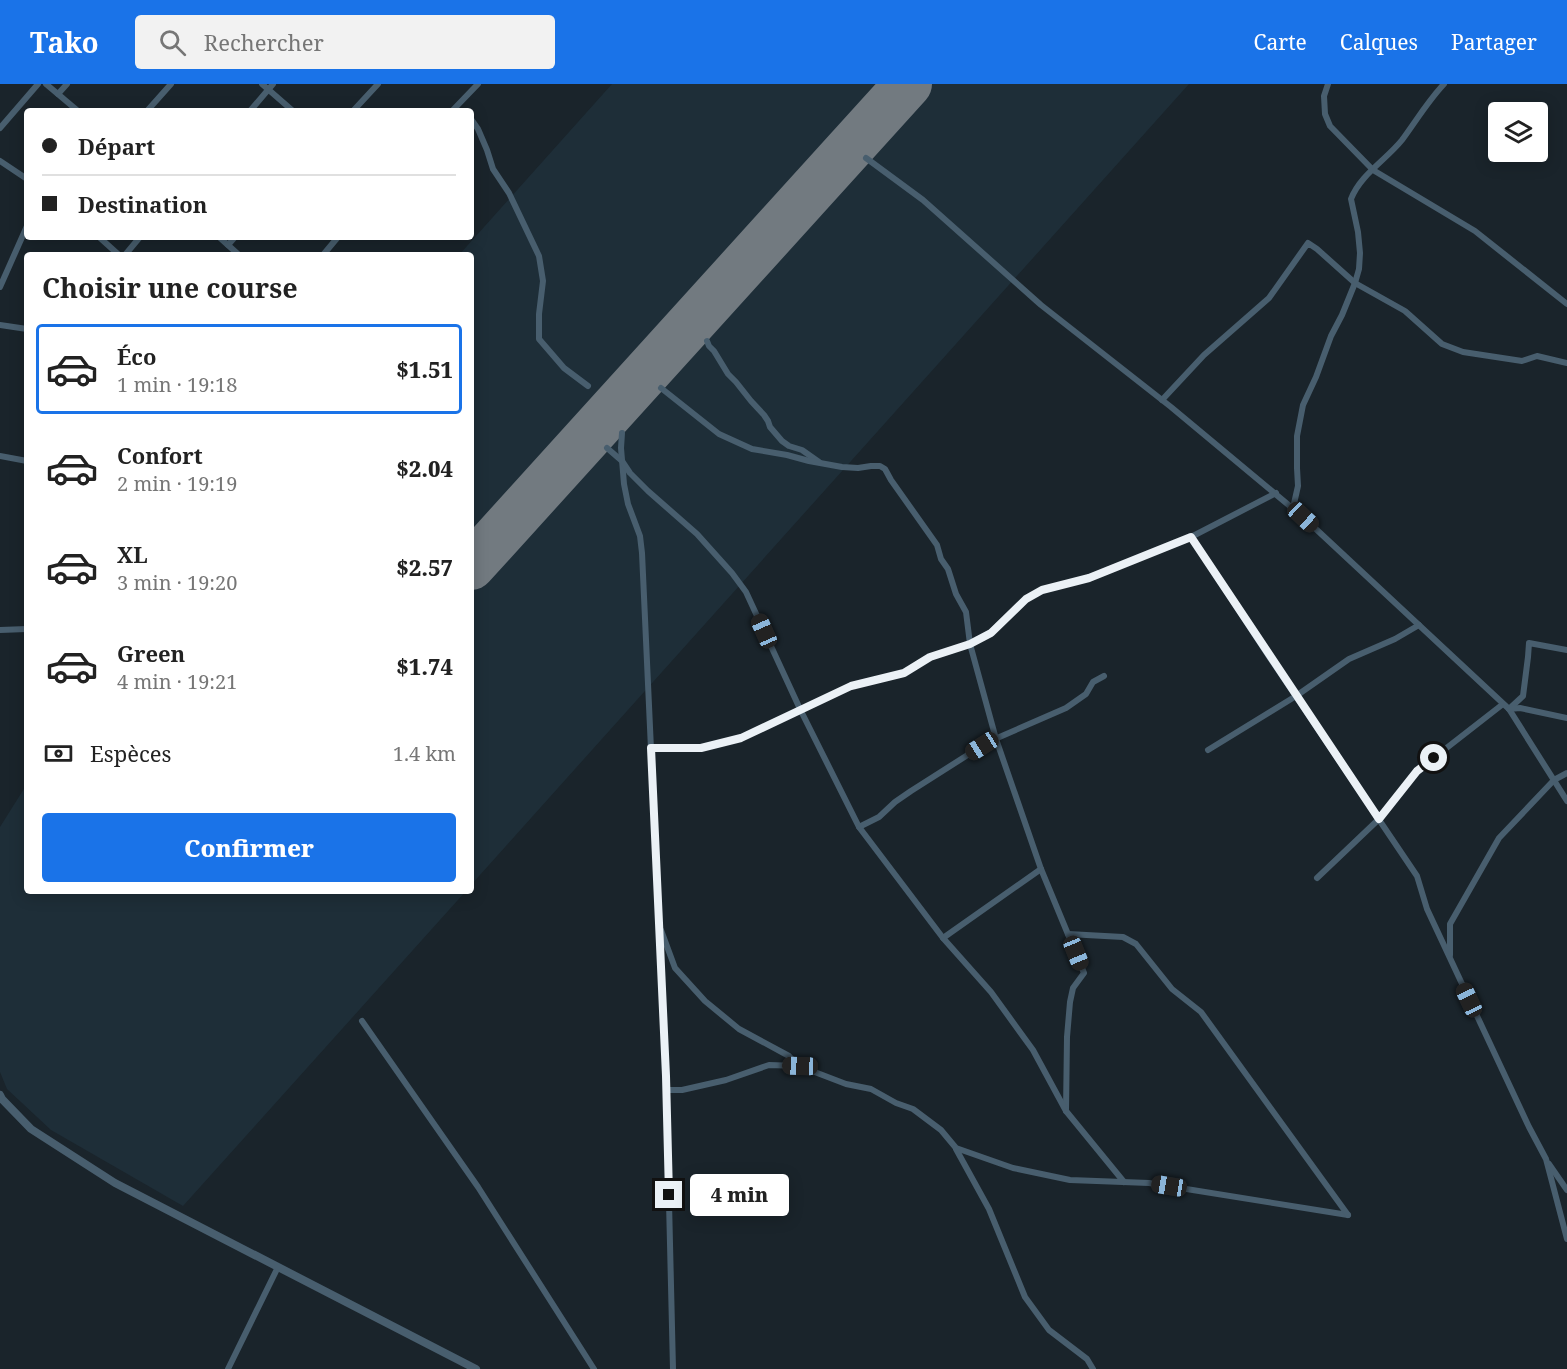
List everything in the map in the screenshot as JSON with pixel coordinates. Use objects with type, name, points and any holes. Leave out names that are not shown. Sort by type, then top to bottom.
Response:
[{"type":"street","points":[[0,128],[38,84]]},
{"type":"street","points":[[46,84],[74,108]]},
{"type":"street","points":[[58,94],[67,84]]},
{"type":"street","points":[[150,108],[171,84]]},
{"type":"street","points":[[261,84],[271,87],[290,108]]},
{"type":"street","points":[[356,108],[378,84]]},
{"type":"street","points":[[1328,84],[1324,96],[1325,114],[1330,126],[1373,170],[1475,231],[1567,304]]},
{"type":"street","points":[[1293,508],[1298,486],[1297,436],[1303,405],[1317,377],[1331,336],[1342,315],[1359,269],[1358,232],[1351,199],[1359,184],[1402,139],[1444,84]]},
{"type":"street","points":[[455,108],[476,85]]},
{"type":"street","points":[[253,108],[271,87]]},
{"type":"street","points":[[459,104],[462,108]]},
{"type":"street","points":[[474,123],[493,169],[509,193],[539,256],[543,281],[538,339],[564,368],[588,386]]},
{"type":"street","points":[[866,158],[923,200],[1041,305],[1162,400],[1293,508],[1509,710],[1567,801]]},
{"type":"street","points":[[0,161],[24,177]]},
{"type":"street","points":[[0,286],[24,233]]},
{"type":"street","points":[[102,240],[116,252]]},
{"type":"street","points":[[128,252],[138,240]]},
{"type":"street","points":[[222,240],[236,252]]},
{"type":"street","points":[[228,245],[232,240]]},
{"type":"street","points":[[326,252],[336,240]]},
{"type":"street","points":[[1162,400],[1204,356],[1269,298],[1308,243],[1355,283],[1405,311],[1442,344],[1463,352],[1522,361],[1537,356],[1567,363]]},
{"type":"street","points":[[0,326],[24,329]]},
{"type":"street","points":[[707,341],[728,374],[764,415],[770,427],[782,441],[802,450],[822,464]]},
{"type":"street","points":[[661,388],[719,434],[752,449],[822,464],[858,468],[880,466],[937,544],[941,559],[948,569],[956,594],[966,612],[970,644],[996,739],[1041,869],[1084,973],[1073,988],[1070,1002],[1065,1111]]},
{"type":"street","points":[[622,433],[622,472],[628,504],[638,530],[642,553],[666,1090],[673,1369]]},
{"type":"street","points":[[607,448],[622,461],[643,486],[697,534],[746,592],[800,709],[859,827],[943,938],[992,992],[1033,1050],[1065,1111],[1124,1182]]},
{"type":"street","points":[[0,456],[24,460]]},
{"type":"street","points":[[651,748],[701,748],[741,738],[851,686],[904,673],[930,657],[970,644],[991,633],[1026,599],[1042,590],[1089,578],[1191,537],[1276,493]]},
{"type":"street","points":[[1191,537],[1418,876],[1427,909],[1529,1127],[1546,1159],[1567,1190]]},
{"type":"street","points":[[1208,750],[1296,696],[1349,659],[1395,639],[1419,625]]},
{"type":"street","points":[[0,630],[24,629]]},
{"type":"street","points":[[1509,710],[1522,696],[1528,643],[1567,650]]},
{"type":"street","points":[[859,827],[879,817],[895,802],[982,746],[1066,708],[1086,694],[1093,682],[1104,676]]},
{"type":"street","points":[[1317,878],[1379,819],[1417,771],[1503,704]]},
{"type":"street","points":[[1509,710],[1520,708],[1567,718]]},
{"type":"street","points":[[1450,957],[1450,924],[1499,838],[1554,780],[1567,772]]},
{"type":"street","points":[[943,938],[1041,869]]},
{"type":"street","points":[[659,924],[675,968],[705,1001],[739,1029],[789,1056],[800,1066]]},
{"type":"street","points":[[956,1148],[1013,1168],[1070,1180],[1149,1182],[1348,1215],[1201,1012],[1172,989],[1136,944],[1123,937],[1068,934]]},
{"type":"street","points":[[362,1021],[478,1187],[594,1369]]},
{"type":"street","points":[[666,1090],[682,1090],[726,1080],[769,1065],[800,1066],[846,1084],[871,1089],[913,1109],[941,1130],[956,1148],[989,1209],[1025,1298],[1049,1330],[1087,1359],[1093,1369]]},
{"type":"street","points":[[0,1095],[31,1129],[115,1183],[476,1369]]},
{"type":"street","points":[[1546,1159],[1567,1239]]},
{"type":"street","points":[[228,1369],[278,1267]]},
{"type":"shaded area","points":[[612,84],[1189,84],[474,882],[474,252],[462,252]]},
{"type":"shaded area","points":[[24,789],[24,894],[463,894],[183,1206],[51,1130],[7,1089],[0,1072],[0,827]]},
{"type":"runway","points":[[474,563],[908,84]]},
{"type":"route","points":[[669,1195],[651,748],[701,748],[741,738],[851,686],[904,673],[930,657],[970,644],[991,633],[1026,599],[1042,590],[1089,578],[1191,537],[1379,819],[1417,771],[1434,758]]}]
